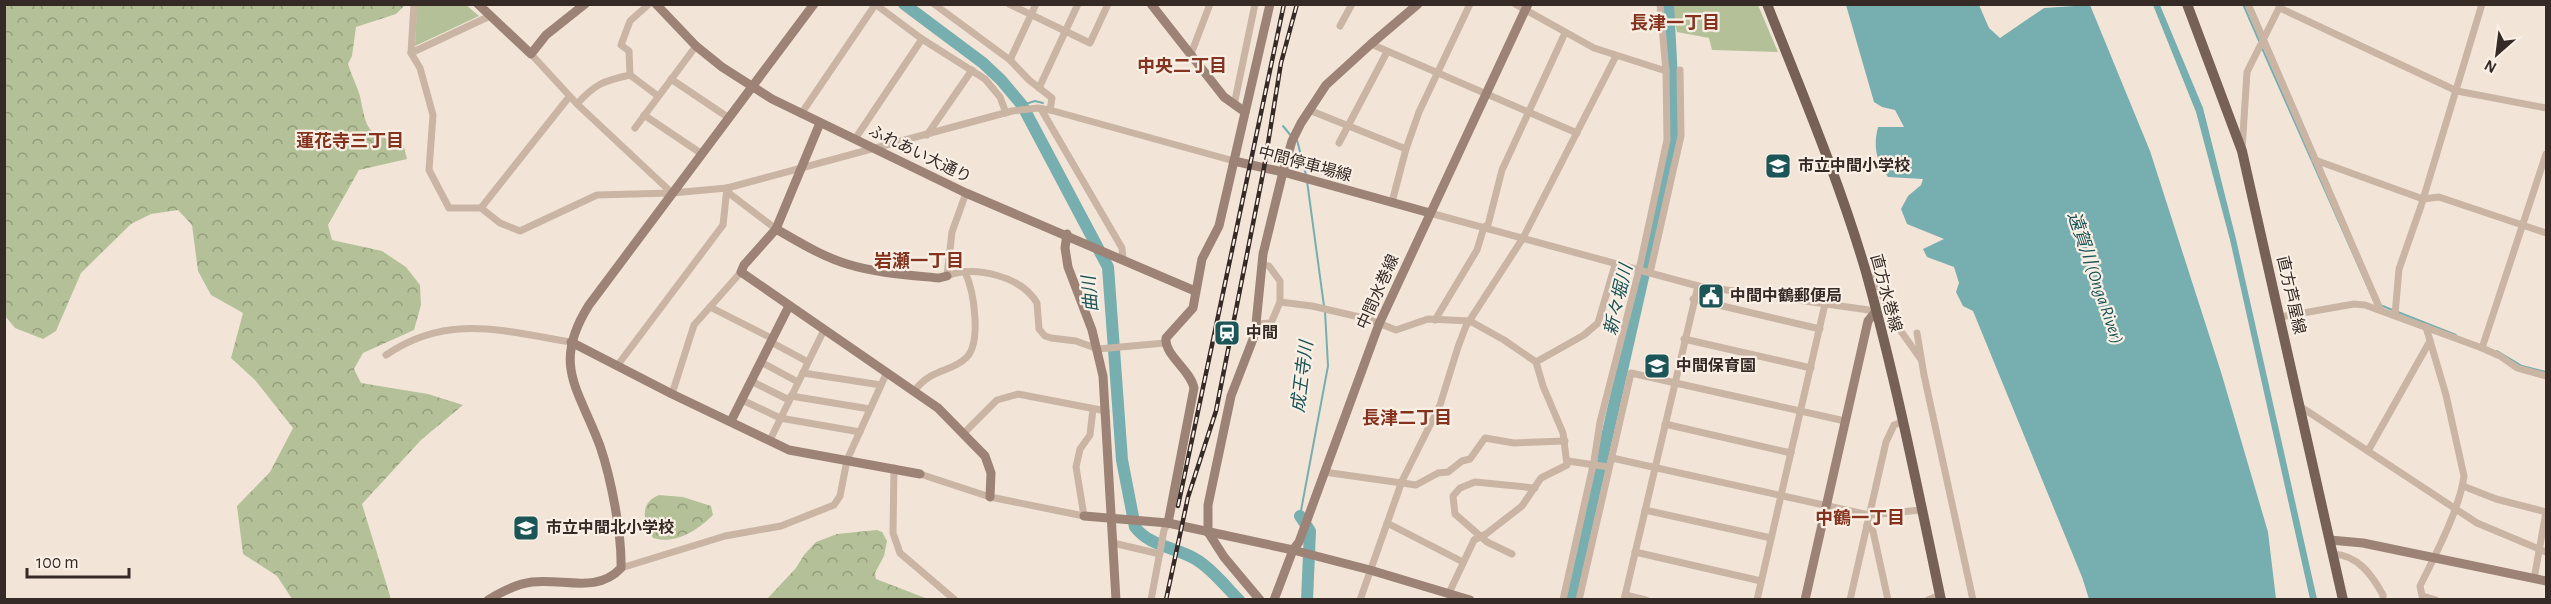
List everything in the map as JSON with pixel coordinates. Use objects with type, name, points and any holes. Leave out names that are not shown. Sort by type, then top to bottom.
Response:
[{"type":"main road","name":"直方水巻線","points":[[1767,4],[1828,156],[1866,273],[1902,422],[1940,597]]},
{"type":"main road","name":"直方芦屋線","points":[[2187,4],[2242,150],[2343,600]]},
{"type":"street","points":[[414,4],[411,52],[420,68],[432,109],[429,170],[433,179],[449,208],[481,208],[500,223],[520,231],[597,195],[672,194],[727,188],[1009,112],[1050,110],[1234,161],[1270,4]]},
{"type":"street","points":[[477,4],[531,54],[569,97],[672,194]]},
{"type":"street","points":[[531,54],[546,35],[585,4]]},
{"type":"street","points":[[630,75],[629,51],[621,45],[630,21],[649,4]]},
{"type":"street","name":"ふれあい大通り","points":[[656,4],[696,46],[722,68],[801,114],[966,193],[1067,234],[1195,291]]},
{"type":"street","points":[[621,568],[610,482],[600,446],[576,391],[571,363],[571,342],[577,324],[814,4]]},
{"type":"street","points":[[934,4],[1010,60],[1052,98],[1050,110]]},
{"type":"street","points":[[1009,4],[1090,43],[1108,4]]},
{"type":"street","points":[[1010,60],[1036,4]]},
{"type":"street","points":[[1039,88],[1078,4]]},
{"type":"street","points":[[1151,4],[1224,97],[1245,112]]},
{"type":"street","points":[[1191,54],[1210,4]]},
{"type":"street","points":[[1234,105],[1255,4]]},
{"type":"street","points":[[1340,26],[1352,4]]},
{"type":"street","points":[[1260,600],[1224,557],[1208,532],[1208,505],[1230,396],[1252,343],[1257,324],[1267,234],[1283,172],[1292,141],[1308,110],[1326,85],[1418,4]]},
{"type":"street","points":[[1392,202],[1406,149],[1419,112],[1470,4]]},
{"type":"street","points":[[1515,4],[1526,8],[1565,33],[1617,57],[1666,71]]},
{"type":"street","points":[[1644,272],[1667,140],[1666,71],[1660,4]]},
{"type":"street","points":[[2248,4],[2380,309]]},
{"type":"street","points":[[2395,315],[2399,268],[2457,91],[2482,4]]},
{"type":"street","points":[[801,114],[875,5],[922,39],[972,70],[994,88],[1009,112]]},
{"type":"street","points":[[2242,150],[2247,72],[2280,6],[2457,91],[2547,108]]},
{"type":"street","name":"中間水巻線","points":[[1274,600],[1293,550],[1299,542],[1379,324],[1526,8]]},
{"type":"street","points":[[411,52],[489,16]]},
{"type":"street","points":[[1435,320],[1477,250],[1484,227],[1488,225],[1502,170],[1565,33]]},
{"type":"street","points":[[855,139],[922,39]]},
{"type":"street","points":[[1371,44],[1577,133]]},
{"type":"street","points":[[635,128],[696,46]]},
{"type":"street","points":[[1339,144],[1387,52]]},
{"type":"street","points":[[1360,600],[1401,484],[1440,405],[1458,347],[1470,321],[1523,237],[1617,57]]},
{"type":"street","points":[[927,135],[972,70]]},
{"type":"street","points":[[1563,600],[1594,464],[1600,423],[1681,136],[1680,70]]},
{"type":"street","points":[[577,104],[592,87],[603,81],[630,75],[658,96]]},
{"type":"street","points":[[671,79],[729,118]]},
{"type":"street","points":[[481,208],[569,97]]},
{"type":"street","points":[[1040,109],[1122,248],[1123,259]]},
{"type":"street","points":[[1308,110],[1406,149]]},
{"type":"street","points":[[644,115],[702,153]]},
{"type":"street","points":[[672,394],[694,326],[776,229],[820,123]]},
{"type":"street","points":[[2482,348],[2547,154]]},
{"type":"street","points":[[2315,160],[2423,199],[2439,197],[2547,233]]},
{"type":"street","name":"中間停車場線","points":[[1165,343],[1170,332],[1193,308],[1202,260],[1219,226],[1234,161],[1283,172],[1430,213]]},
{"type":"street","points":[[727,188],[776,229],[814,250],[848,264],[877,271],[939,278],[960,271],[994,275],[1028,292],[1037,303],[1037,324],[1045,336],[1076,341],[1102,349],[1165,343],[1190,376],[1194,388],[1164,525],[1151,600]]},
{"type":"street","points":[[617,366],[723,225],[727,188]]},
{"type":"street","points":[[947,276],[952,232],[966,193]]},
{"type":"street","points":[[1430,213],[1698,286],[1876,311]]},
{"type":"street","points":[[1067,234],[1065,248],[1068,267],[1102,349],[1116,600]]},
{"type":"street","points":[[1257,324],[1271,323],[1280,302],[1280,281],[1269,266],[1262,264]]},
{"type":"street","points":[[1536,362],[1584,335],[1598,323],[1615,265]]},
{"type":"street","points":[[741,272],[938,408],[985,456],[992,480],[990,496]]},
{"type":"street","points":[[915,390],[925,378],[964,360],[972,351],[976,325],[965,272]]},
{"type":"street","points":[[1866,273],[1875,281],[1898,327],[1921,359]]},
{"type":"street","points":[[1646,600],[1625,597],[1698,286]]},
{"type":"street","points":[[1694,299],[1820,328]]},
{"type":"street","points":[[1280,302],[1312,306],[1396,330],[1428,319],[1470,321],[1504,340],[1536,362],[1565,441],[1567,465],[1541,478],[1522,506],[1482,537],[1474,540],[1449,593]]},
{"type":"street","points":[[1757,600],[1825,304]]},
{"type":"street","points":[[2280,318],[2354,304],[2380,309],[2482,348],[2500,356],[2517,368],[2547,376]]},
{"type":"street","points":[[731,421],[789,306]]},
{"type":"street","points":[[710,307],[808,362]]},
{"type":"street","points":[[1804,600],[1868,321],[1876,311]]},
{"type":"street","points":[[386,355],[421,336],[453,329],[483,327],[571,342],[789,450],[894,468],[990,496],[1084,516],[1208,532],[1293,550],[1470,600]]},
{"type":"street","points":[[2426,327],[2446,395],[2464,476],[2463,486],[2421,586],[2423,598],[2436,600]]},
{"type":"street","points":[[770,440],[824,330]]},
{"type":"street","points":[[1917,333],[1973,600]]},
{"type":"street","points":[[1684,339],[1810,368]]},
{"type":"street","points":[[2368,451],[2430,340]]},
{"type":"street","points":[[761,362],[798,382]]},
{"type":"street","points":[[488,600],[513,586],[532,582],[600,583],[613,577],[621,568],[725,536],[781,526],[834,506],[840,496],[847,460],[887,372]]},
{"type":"street","points":[[803,373],[881,385]]},
{"type":"street","points":[[1579,600],[1607,467],[1612,458],[1631,373],[1845,421]]},
{"type":"street","points":[[751,381],[790,398],[870,409]]},
{"type":"street","points":[[964,433],[997,400],[1018,394],[1106,411]]},
{"type":"street","points":[[742,400],[780,418],[860,432]]},
{"type":"street","points":[[2301,407],[2477,523],[2543,551]]},
{"type":"street","points":[[1084,516],[1076,467],[1080,449],[1090,435],[1093,409]]},
{"type":"street","points":[[1850,600],[1889,432],[1894,425],[1902,422]]},
{"type":"street","points":[[1665,424],[1791,453]]},
{"type":"street","points":[[1324,472],[1416,485],[1438,473],[1448,472],[1462,461],[1474,456],[1485,438],[1514,443],[1565,441]]},
{"type":"street","points":[[1612,458],[1869,515],[1921,510]]},
{"type":"street","points":[[1568,461],[1607,467]]},
{"type":"street","points":[[894,468],[893,533],[900,553],[956,600]]},
{"type":"street","points":[[1512,554],[1482,537],[1455,514],[1453,501],[1456,491],[1475,482],[1534,488]]},
{"type":"street","points":[[2463,486],[2496,499],[2546,512],[2543,551],[2534,579]]},
{"type":"street","points":[[1645,510],[1771,538]]},
{"type":"street","points":[[1387,524],[1463,562]]},
{"type":"street","points":[[1867,525],[1873,531],[1888,600]]},
{"type":"street","points":[[2330,540],[2363,543],[2547,581]]},
{"type":"street","points":[[1113,543],[1160,553]]},
{"type":"street","points":[[1635,552],[1761,581]]},
{"type":"street","points":[[2333,554],[2348,557],[2366,568],[2384,595],[2383,600]]},
{"type":"street","points":[[1928,600],[1940,597]]},
{"type":"green space","points":[[5,4],[405,5],[396,14],[356,27],[352,56],[348,64],[359,92],[364,117],[370,129],[382,137],[403,143],[407,159],[359,170],[328,225],[332,240],[382,251],[406,267],[420,285],[421,305],[414,330],[363,353],[354,369],[361,383],[428,394],[463,405],[421,440],[362,504],[391,599],[292,599],[277,576],[243,554],[237,506],[270,472],[293,428],[255,380],[231,358],[243,313],[211,295],[198,271],[192,225],[178,210],[151,214],[131,224],[81,273],[56,331],[43,339],[15,328],[5,316]]},
{"type":"green space","points":[[417,5],[466,5],[479,16],[415,46]]},
{"type":"green space","points":[[1672,5],[1758,5],[1778,52],[1712,50],[1709,38],[1677,32]]},
{"type":"green space","points":[[659,495],[683,497],[711,506],[713,515],[686,535],[661,540],[653,538],[645,514],[648,503]]},
{"type":"green space","points":[[877,530],[882,532],[887,541],[884,556],[875,573],[876,579],[928,599],[767,599],[816,542],[837,534]]},
{"type":"water","name":"遠賀川 (Onga River)","points":[[1846,5],[1979,5],[1989,28],[2000,38],[2044,8],[2090,5],[2150,151],[2221,372],[2268,532],[2276,599],[2089,599],[1973,311],[1963,306],[1956,292],[1959,283],[1954,267],[1927,257],[1923,249],[1944,239],[1907,224],[1901,209],[1908,196],[1921,185],[1923,179],[1888,177],[1878,159],[1876,141],[1878,127],[1904,127],[1895,110],[1882,107],[1874,102]]},
{"type":"water","points":[[2153,5],[2160,5],[2203,108],[2236,239],[2317,599],[2310,599],[2230,240],[2196,112]]},
{"type":"waterway","name":"曲川","points":[[904,4],[983,63],[1022,105],[1108,267],[1122,460],[1135,527],[1148,539],[1203,564],[1239,600]]},
{"type":"waterway","name":"新々堀川","points":[[1570,600],[1675,136],[1668,4]]},
{"type":"waterway","points":[[2243,4],[2260,43]]},
{"type":"waterway","points":[[2262,48],[2375,303]]},
{"type":"waterway","points":[[1022,105],[1035,101],[1043,103]]},
{"type":"waterway","name":"成王寺川","points":[[1283,126],[1292,137]]},
{"type":"waterway","name":"成王寺川","points":[[1297,140],[1306,175]]},
{"type":"waterway","name":"成王寺川","points":[[1307,181],[1324,306]]},
{"type":"waterway","points":[[2380,305],[2456,335]]},
{"type":"waterway","name":"成王寺川","points":[[1300,516],[1328,366],[1325,311]]},
{"type":"waterway","points":[[2497,351],[2522,366],[2546,372]]},
{"type":"waterway","name":"成王寺川","points":[[1300,516],[1310,531],[1307,600]]},
{"type":"railway","points":[[1178,506],[1284,4]]},
{"type":"railway","points":[[1166,600],[1188,497],[1216,411],[1264,168],[1281,63],[1297,4]]},
{"type":"place","name":"市立中間小学校","points":[[1778,166]]},
{"type":"place","name":"中間中鶴郵便局","points":[[1711,296]]},
{"type":"place","name":"中間","points":[[1227,333]]},
{"type":"place","name":"中間保育園","points":[[1657,366]]},
{"type":"place","name":"市立中間北小学校","points":[[526,528]]},
{"type":"district","name":"長津一丁目","points":[[1675,24]]},
{"type":"district","name":"中央二丁目","points":[[1182,67]]},
{"type":"district","name":"蓮花寺三丁目","points":[[350,142]]},
{"type":"district","name":"岩瀬一丁目","points":[[919,262]]},
{"type":"district","name":"長津二丁目","points":[[1407,419]]},
{"type":"district","name":"中鶴一丁目","points":[[1860,519]]}]
